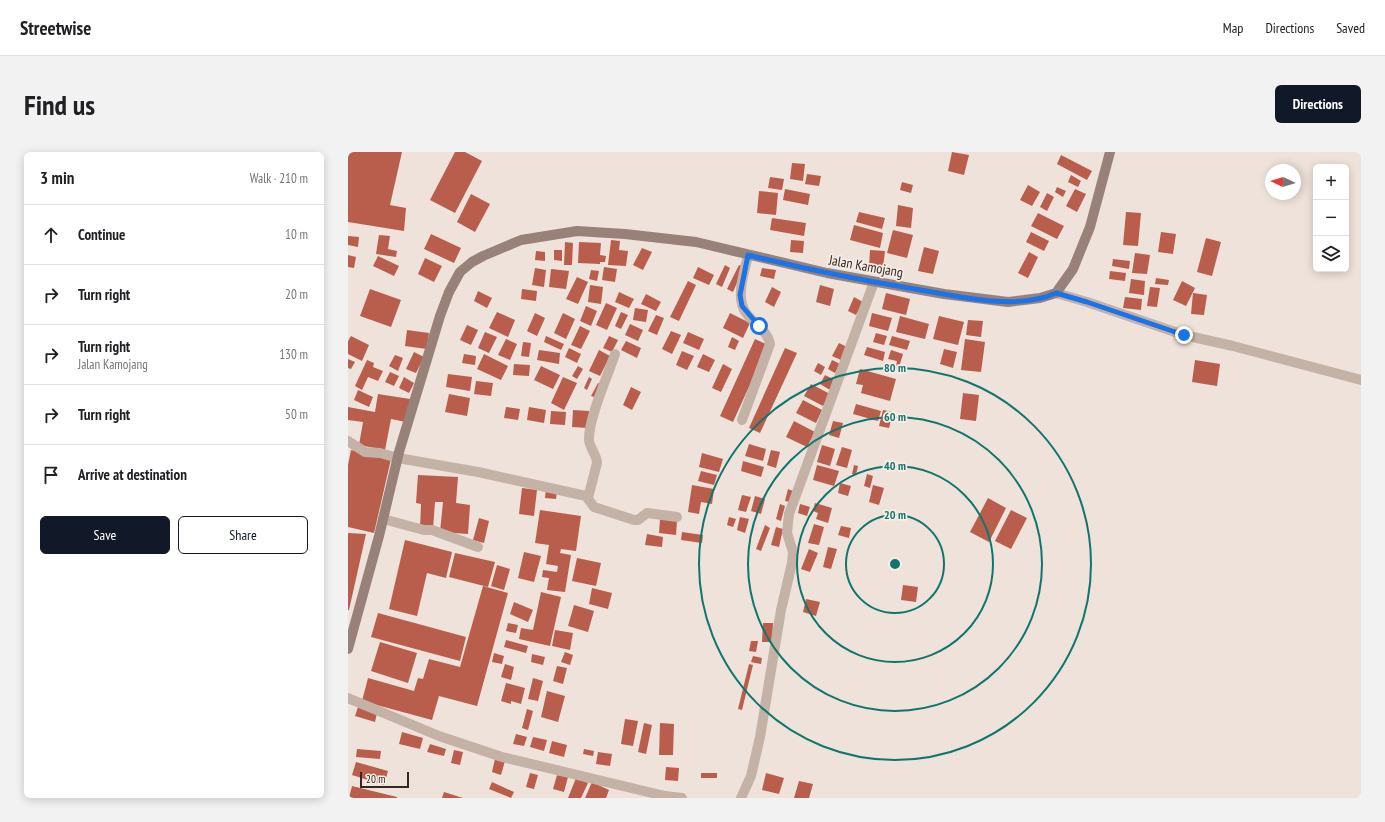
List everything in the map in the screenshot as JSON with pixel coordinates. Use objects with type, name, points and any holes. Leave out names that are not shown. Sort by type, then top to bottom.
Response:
[{"type":"main road","points":[[1056,293],[1073,269],[1090,227],[1110,152]]},
{"type":"main road","name":"Jalan Kamojang","points":[[348,649],[350,632],[383,519],[398,458],[440,316],[449,292],[460,272],[482,256],[521,240],[577,230],[696,242],[748,255],[874,282],[951,295],[1008,302],[1040,298],[1056,293]]},
{"type":"street","points":[[742,420],[770,344],[769,337],[746,313],[742,306],[740,295],[748,255]]},
{"type":"street","points":[[741,798],[751,776],[760,737],[781,610],[792,563],[793,552],[787,533],[789,514],[874,282]]},
{"type":"street","points":[[1056,293],[1184,335],[1233,346],[1361,380]]},
{"type":"street","points":[[588,498],[597,464],[597,459],[590,446],[589,430],[615,354]]},
{"type":"street","points":[[348,440],[365,452],[380,453],[398,458],[545,485],[586,496],[594,507],[634,520],[638,520],[648,513],[677,517]]},
{"type":"street","points":[[383,519],[424,530],[432,530],[478,547]]},
{"type":"street","points":[[348,698],[439,736],[502,757],[658,795],[682,798]]},
{"type":"building","points":[[348,152],[402,152],[390,205],[406,208],[404,231],[348,222]]},
{"type":"building","points":[[455,152],[465,152],[482,161],[455,213],[430,200]]},
{"type":"building","points":[[952,152],[969,155],[964,175],[948,171]]},
{"type":"building","points":[[1061,155],[1092,171],[1087,180],[1057,164]]},
{"type":"building","points":[[792,163],[805,164],[803,181],[790,179]]},
{"type":"building","points":[[807,174],[821,176],[819,186],[805,184]]},
{"type":"building","points":[[1071,175],[1081,181],[1078,187],[1068,182]]},
{"type":"building","points":[[770,177],[784,179],[782,190],[768,188]]},
{"type":"building","points":[[902,182],[913,185],[911,193],[900,190]]},
{"type":"building","points":[[1028,185],[1040,192],[1032,206],[1020,200]]},
{"type":"building","points":[[1057,187],[1066,191],[1063,197],[1055,192]]},
{"type":"building","points":[[785,189],[810,194],[808,205],[783,200]]},
{"type":"building","points":[[1075,189],[1086,194],[1077,212],[1066,206]]},
{"type":"building","points":[[759,191],[778,193],[776,215],[757,213]]},
{"type":"building","points":[[1047,193],[1054,197],[1047,211],[1040,207]]},
{"type":"building","points":[[471,194],[490,204],[475,232],[457,222]]},
{"type":"building","points":[[898,205],[913,208],[911,228],[896,226]]},
{"type":"building","points":[[859,212],[885,218],[882,229],[856,222]]},
{"type":"building","points":[[1126,212],[1141,213],[1138,246],[1123,245]]},
{"type":"building","points":[[1038,213],[1064,226],[1057,239],[1031,226]]},
{"type":"building","points":[[772,218],[806,223],[804,236],[770,230]]},
{"type":"building","points":[[854,225],[883,233],[880,248],[850,240]]},
{"type":"building","points":[[893,230],[913,235],[907,258],[887,253]]},
{"type":"building","points":[[1031,232],[1049,241],[1044,251],[1026,242]]},
{"type":"building","points":[[1161,232],[1176,234],[1173,254],[1158,252]]},
{"type":"building","points":[[431,234],[461,248],[454,263],[424,249]]},
{"type":"building","points":[[379,235],[390,236],[388,249],[397,251],[396,257],[376,254]]},
{"type":"building","points":[[348,236],[359,237],[358,247],[348,245]]},
{"type":"building","points":[[1206,238],[1221,242],[1212,276],[1197,272]]},
{"type":"building","points":[[611,240],[620,241],[619,250],[628,251],[626,266],[608,265]]},
{"type":"building","points":[[791,240],[804,241],[803,253],[790,252]]},
{"type":"building","points":[[565,242],[573,243],[572,265],[564,265]]},
{"type":"building","points":[[579,242],[601,243],[600,255],[606,256],[605,262],[600,262],[600,264],[578,263]]},
{"type":"building","points":[[924,247],[939,251],[933,274],[918,271]]},
{"type":"building","points":[[642,248],[652,252],[643,270],[633,265]]},
{"type":"building","points":[[554,250],[562,250],[562,261],[554,260]]},
{"type":"building","points":[[870,250],[885,251],[883,268],[869,267]]},
{"type":"building","points":[[536,251],[545,252],[545,261],[535,260]]},
{"type":"building","points":[[1029,252],[1038,257],[1028,278],[1018,273]]},
{"type":"building","points":[[1135,253],[1150,255],[1147,274],[1132,273]]},
{"type":"building","points":[[348,255],[356,257],[354,268],[348,267]]},
{"type":"building","points":[[378,256],[399,266],[394,276],[373,266]]},
{"type":"building","points":[[425,258],[442,266],[434,282],[418,274]]},
{"type":"building","points":[[1113,259],[1130,261],[1129,269],[1112,266]]},
{"type":"building","points":[[725,265],[730,268],[722,287],[716,284]]},
{"type":"building","points":[[739,265],[744,267],[733,292],[727,289]]},
{"type":"building","points":[[604,267],[617,269],[615,282],[602,280]]},
{"type":"building","points":[[698,267],[714,275],[709,285],[693,278]]},
{"type":"building","points":[[535,268],[546,270],[544,287],[532,285]]},
{"type":"building","points":[[762,268],[776,270],[774,279],[760,276]]},
{"type":"building","points":[[551,269],[569,271],[566,289],[549,287]]},
{"type":"building","points":[[591,270],[599,271],[597,281],[589,279]]},
{"type":"building","points":[[1110,271],[1126,273],[1125,281],[1109,279]]},
{"type":"building","points":[[577,277],[588,282],[578,304],[566,299]]},
{"type":"building","points":[[1156,278],[1169,280],[1168,285],[1155,284]]},
{"type":"building","points":[[1131,279],[1145,281],[1144,295],[1129,293]]},
{"type":"building","points":[[688,281],[696,285],[679,321],[670,317]]},
{"type":"building","points":[[1182,281],[1195,288],[1186,306],[1173,300]]},
{"type":"building","points":[[590,285],[603,287],[601,304],[588,302]]},
{"type":"building","points":[[820,285],[834,289],[830,306],[816,302]]},
{"type":"building","points":[[772,287],[781,292],[774,307],[765,302]]},
{"type":"building","points":[[1150,287],[1160,288],[1157,307],[1147,306]]},
{"type":"building","points":[[370,289],[401,300],[391,327],[360,316]]},
{"type":"building","points":[[522,289],[537,291],[536,301],[521,299]]},
{"type":"building","points":[[478,291],[492,298],[487,308],[474,301]]},
{"type":"building","points":[[619,292],[634,299],[629,308],[615,302]]},
{"type":"building","points":[[886,293],[910,299],[906,315],[882,309]]},
{"type":"building","points":[[1193,293],[1207,295],[1204,315],[1191,314]]},
{"type":"building","points":[[646,294],[661,302],[656,311],[641,304]]},
{"type":"building","points":[[854,297],[863,302],[856,315],[848,311]]},
{"type":"building","points":[[1125,297],[1142,299],[1141,310],[1123,308]]},
{"type":"building","points":[[606,303],[617,308],[607,330],[596,325]]},
{"type":"building","points":[[586,306],[597,311],[591,326],[580,321]]},
{"type":"building","points":[[635,308],[648,310],[646,322],[633,320]]},
{"type":"building","points":[[497,312],[515,320],[508,337],[489,328]]},
{"type":"building","points":[[621,312],[628,315],[621,329],[615,326]]},
{"type":"building","points":[[535,313],[545,318],[537,336],[527,331]]},
{"type":"building","points":[[563,313],[575,319],[566,339],[554,333]]},
{"type":"building","points":[[730,313],[750,323],[743,338],[723,328]]},
{"type":"building","points":[[872,313],[892,318],[888,331],[869,326]]},
{"type":"building","points":[[656,315],[664,318],[657,335],[648,331]]},
{"type":"building","points":[[900,316],[929,324],[925,339],[896,332]]},
{"type":"building","points":[[939,316],[964,322],[958,345],[933,339]]},
{"type":"building","points":[[968,320],[983,321],[981,337],[966,335]]},
{"type":"building","points":[[630,324],[643,330],[638,341],[625,335]]},
{"type":"building","points":[[467,325],[478,330],[471,345],[460,340]]},
{"type":"building","points":[[580,326],[590,331],[581,349],[571,345]]},
{"type":"building","points":[[407,330],[429,333],[427,349],[405,346]]},
{"type":"building","points":[[671,331],[681,335],[672,354],[662,349]]},
{"type":"building","points":[[485,332],[497,337],[489,353],[478,348]]},
{"type":"building","points":[[688,332],[704,339],[699,350],[683,343]]},
{"type":"building","points":[[876,333],[887,336],[884,345],[873,342]]},
{"type":"building","points":[[351,336],[369,345],[362,361],[348,354],[348,341]]},
{"type":"building","points":[[546,336],[564,344],[561,350],[544,342]]},
{"type":"building","points":[[609,336],[618,340],[612,352],[603,348]]},
{"type":"building","points":[[892,336],[910,341],[907,350],[889,345]]},
{"type":"building","points":[[732,337],[739,341],[735,350],[728,347]]},
{"type":"building","points":[[506,339],[517,344],[510,360],[498,355]]},
{"type":"building","points":[[755,339],[768,345],[733,422],[720,416]]},
{"type":"building","points":[[965,339],[985,342],[981,372],[961,370]]},
{"type":"building","points":[[626,341],[641,348],[637,358],[621,350]]},
{"type":"building","points":[[523,342],[531,343],[529,357],[521,356]]},
{"type":"building","points":[[839,343],[847,347],[841,360],[832,356]]},
{"type":"building","points":[[867,347],[885,352],[883,361],[864,355]]},
{"type":"building","points":[[569,348],[581,354],[577,363],[565,357]]},
{"type":"building","points":[[785,348],[797,353],[760,433],[749,428]]},
{"type":"building","points":[[944,349],[957,352],[953,368],[940,364]]},
{"type":"building","points":[[539,350],[560,353],[559,364],[537,360]]},
{"type":"building","points":[[599,350],[610,356],[600,376],[589,371]]},
{"type":"building","points":[[891,350],[903,354],[899,367],[896,366],[897,361],[888,359]]},
{"type":"building","points":[[682,351],[694,356],[687,370],[676,365]]},
{"type":"building","points":[[414,352],[424,357],[416,373],[406,369]]},
{"type":"building","points":[[464,354],[476,356],[475,365],[462,363]]},
{"type":"building","points":[[484,354],[508,366],[501,380],[477,369]]},
{"type":"building","points":[[703,354],[715,360],[709,372],[697,367]]},
{"type":"building","points":[[395,355],[403,358],[398,371],[389,366]]},
{"type":"building","points":[[348,359],[355,362],[351,369],[348,368]]},
{"type":"building","points":[[367,360],[374,363],[373,367],[383,371],[378,381],[368,377],[362,390],[355,386]]},
{"type":"building","points":[[832,360],[840,364],[835,373],[828,369]]},
{"type":"building","points":[[1195,360],[1220,364],[1217,386],[1192,382]]},
{"type":"building","points":[[818,363],[825,367],[821,375],[814,371]]},
{"type":"building","points":[[514,364],[530,365],[529,376],[513,375]]},
{"type":"building","points":[[723,364],[732,369],[721,392],[712,388]]},
{"type":"building","points":[[541,366],[560,375],[553,389],[534,380]]},
{"type":"building","points":[[578,366],[583,369],[577,379],[572,376]]},
{"type":"building","points":[[860,369],[896,379],[890,401],[861,393],[863,385],[856,384]]},
{"type":"building","points":[[390,372],[399,376],[394,386],[385,382]]},
{"type":"building","points":[[448,374],[472,377],[470,391],[446,387]]},
{"type":"building","points":[[825,375],[835,380],[830,390],[820,384]]},
{"type":"building","points":[[404,377],[414,383],[409,393],[399,388]]},
{"type":"building","points":[[563,377],[577,383],[564,410],[551,403]]},
{"type":"building","points":[[589,377],[592,379],[587,390],[584,388]]},
{"type":"building","points":[[476,381],[493,383],[491,396],[474,394]]},
{"type":"building","points":[[598,383],[603,385],[597,398],[591,396]]},
{"type":"building","points":[[811,384],[830,394],[823,406],[804,396]]},
{"type":"building","points":[[631,387],[641,392],[632,410],[623,405]]},
{"type":"building","points":[[358,390],[373,397],[369,407],[354,400]]},
{"type":"building","points":[[963,393],[979,395],[976,421],[960,419]]},
{"type":"building","points":[[378,394],[410,399],[406,422],[391,419],[385,450],[359,445],[363,422],[348,420],[348,407],[375,412]]},
{"type":"building","points":[[449,394],[470,398],[467,416],[445,412]]},
{"type":"building","points":[[803,400],[822,410],[816,423],[796,413]]},
{"type":"building","points":[[856,404],[881,411],[878,421],[853,414]]},
{"type":"building","points":[[506,407],[520,409],[518,420],[504,418]]},
{"type":"building","points":[[529,407],[546,410],[544,423],[527,420]]},
{"type":"building","points":[[573,410],[589,411],[588,428],[572,427]]},
{"type":"building","points":[[883,410],[893,412],[889,428],[879,426]]},
{"type":"building","points":[[551,411],[566,412],[565,425],[550,424]]},
{"type":"building","points":[[794,421],[815,432],[807,447],[786,437]]},
{"type":"building","points":[[833,421],[843,423],[839,438],[829,435]]},
{"type":"building","points":[[749,444],[766,449],[763,461],[745,456]]},
{"type":"building","points":[[822,445],[835,449],[830,466],[817,462]]},
{"type":"building","points":[[842,447],[852,450],[847,468],[836,465]]},
{"type":"building","points":[[351,450],[391,459],[374,533],[348,527],[348,465]]},
{"type":"building","points":[[771,450],[780,452],[776,468],[767,465]]},
{"type":"building","points":[[702,453],[723,459],[719,472],[699,467]]},
{"type":"building","points":[[743,461],[764,467],[761,477],[741,471]]},
{"type":"building","points":[[817,465],[839,471],[834,486],[813,480]]},
{"type":"building","points":[[854,465],[858,466],[856,475],[852,474]]},
{"type":"building","points":[[701,471],[717,475],[714,485],[698,481]]},
{"type":"building","points":[[867,474],[873,476],[870,488],[864,486]]},
{"type":"building","points":[[418,475],[458,477],[456,503],[470,505],[468,534],[440,532],[443,502],[435,502],[433,529],[420,529],[421,504],[416,503]]},
{"type":"building","points":[[840,483],[851,486],[848,496],[838,493]]},
{"type":"building","points":[[692,485],[714,489],[712,504],[701,502],[699,514],[688,512]]},
{"type":"building","points":[[873,485],[884,488],[879,505],[869,502]]},
{"type":"building","points":[[522,488],[537,490],[534,516],[519,514]]},
{"type":"building","points":[[546,489],[557,490],[556,499],[545,498]]},
{"type":"building","points":[[788,489],[793,491],[790,502],[785,501]]},
{"type":"building","points":[[742,495],[751,497],[746,512],[738,510]]},
{"type":"building","points":[[755,496],[765,499],[761,514],[751,511]]},
{"type":"building","points":[[988,498],[1006,508],[989,542],[970,532]]},
{"type":"building","points":[[815,503],[832,508],[828,523],[816,519],[818,513],[813,511]]},
{"type":"building","points":[[780,504],[785,506],[781,521],[776,519]]},
{"type":"building","points":[[800,504],[810,507],[807,516],[798,513]]},
{"type":"building","points":[[540,510],[581,516],[576,551],[561,549],[560,553],[571,555],[565,592],[547,590],[549,578],[542,577],[543,570],[557,572],[558,566],[546,564],[549,545],[535,543]]},
{"type":"building","points":[[1011,510],[1027,518],[1011,549],[995,541]]},
{"type":"building","points":[[729,517],[736,519],[733,527],[727,525]]},
{"type":"building","points":[[740,517],[749,519],[745,533],[737,530]]},
{"type":"building","points":[[479,518],[489,521],[484,543],[473,540]]},
{"type":"building","points":[[660,519],[677,521],[676,535],[659,533]]},
{"type":"building","points":[[814,524],[824,527],[819,545],[808,543]]},
{"type":"building","points":[[765,525],[770,528],[761,551],[756,549]]},
{"type":"building","points":[[841,526],[851,528],[849,538],[838,535]]},
{"type":"building","points":[[776,527],[783,529],[779,547],[771,545]]},
{"type":"building","points":[[682,532],[703,535],[702,543],[681,540]]},
{"type":"building","points":[[348,533],[366,534],[349,610],[348,610]]},
{"type":"building","points":[[647,534],[663,537],[662,547],[645,545]]},
{"type":"building","points":[[405,540],[452,552],[446,578],[427,573],[417,616],[389,609]]},
{"type":"building","points":[[828,547],[837,549],[831,569],[823,567]]},
{"type":"building","points":[[809,549],[818,553],[810,572],[801,569]]},
{"type":"building","points":[[524,552],[541,556],[534,582],[518,578]]},
{"type":"building","points":[[455,553],[495,562],[488,587],[449,577]]},
{"type":"building","points":[[577,558],[601,563],[596,586],[572,581]]},
{"type":"building","points":[[497,565],[510,569],[504,590],[491,586]]},
{"type":"building","points":[[903,585],[918,587],[916,602],[901,600]]},
{"type":"building","points":[[483,586],[508,593],[477,706],[439,696],[432,720],[362,701],[368,678],[414,691],[418,678],[423,679],[429,659],[460,667]]},
{"type":"building","points":[[592,588],[612,593],[608,609],[589,604]]},
{"type":"building","points":[[541,592],[561,597],[550,646],[519,639],[521,628],[533,630]]},
{"type":"building","points":[[806,599],[820,602],[816,616],[803,612]]},
{"type":"building","points":[[514,602],[533,610],[528,622],[510,614]]},
{"type":"building","points":[[574,605],[594,611],[588,632],[568,626]]},
{"type":"building","points":[[378,613],[466,637],[460,661],[371,637]]},
{"type":"building","points":[[508,623],[518,625],[516,633],[506,631]]},
{"type":"building","points":[[763,623],[773,623],[772,642],[762,642]]},
{"type":"building","points":[[555,630],[573,633],[570,650],[552,646]]},
{"type":"building","points":[[506,640],[528,646],[526,653],[504,647]]},
{"type":"building","points":[[751,641],[758,641],[756,652],[749,651]]},
{"type":"building","points":[[380,642],[417,653],[408,683],[371,671]]},
{"type":"building","points":[[565,652],[573,655],[570,665],[561,662]]},
{"type":"building","points":[[494,653],[504,656],[502,664],[492,662]]},
{"type":"building","points":[[532,654],[545,657],[543,665],[531,662]]},
{"type":"building","points":[[753,656],[762,658],[761,664],[751,662]]},
{"type":"building","points":[[505,664],[514,667],[511,680],[501,677]]},
{"type":"building","points":[[749,664],[753,665],[742,710],[738,709]]},
{"type":"building","points":[[557,666],[567,668],[563,684],[553,681]]},
{"type":"building","points":[[533,678],[543,681],[538,701],[528,699]]},
{"type":"building","points":[[506,683],[525,688],[521,704],[511,701],[511,704],[501,701]]},
{"type":"building","points":[[547,691],[565,696],[558,722],[541,717]]},
{"type":"building","points":[[358,707],[377,713],[375,722],[355,716]]},
{"type":"building","points":[[527,709],[533,711],[528,730],[522,728]]},
{"type":"building","points":[[625,719],[638,721],[633,746],[621,744]]},
{"type":"building","points":[[644,723],[652,725],[646,754],[638,752]]},
{"type":"building","points":[[660,723],[674,724],[673,755],[659,755]]},
{"type":"building","points":[[402,732],[423,738],[420,749],[399,744]]},
{"type":"building","points":[[516,734],[527,737],[524,746],[513,744]]},
{"type":"building","points":[[533,737],[547,740],[544,751],[530,747]]},
{"type":"building","points":[[552,741],[567,745],[564,757],[549,753]]},
{"type":"building","points":[[430,744],[446,749],[444,756],[427,752]]},
{"type":"building","points":[[357,749],[381,751],[380,759],[356,757]]},
{"type":"building","points":[[584,749],[594,751],[593,756],[583,754]]},
{"type":"building","points":[[454,750],[463,752],[460,765],[451,763]]},
{"type":"building","points":[[598,752],[612,754],[610,766],[596,764]]},
{"type":"building","points":[[495,759],[505,761],[501,775],[492,772]]},
{"type":"building","points":[[356,762],[388,771],[384,785],[352,775]]},
{"type":"building","points":[[666,767],[679,768],[678,781],[665,780]]},
{"type":"building","points":[[530,773],[538,775],[534,789],[526,787]]},
{"type":"building","points":[[701,773],[717,773],[717,778],[701,778]]},
{"type":"building","points":[[766,773],[784,778],[779,794],[762,790]]},
{"type":"building","points":[[557,775],[568,777],[564,792],[553,789]]},
{"type":"building","points":[[576,778],[588,783],[581,798],[568,798]]},
{"type":"building","points":[[799,781],[813,784],[809,798],[794,798]]},
{"type":"building","points":[[492,782],[514,792],[511,798],[489,789]]},
{"type":"building","points":[[592,782],[609,790],[606,798],[585,798]]},
{"type":"building","points":[[352,786],[397,797],[397,798],[349,798]]},
{"type":"building","points":[[444,792],[463,798],[442,798]]},
{"type":"route","points":[[759,326],[746,313],[742,306],[740,295],[748,255],[864,280],[988,300],[1008,302],[1022,301],[1048,297],[1056,293],[1184,335]]}]
